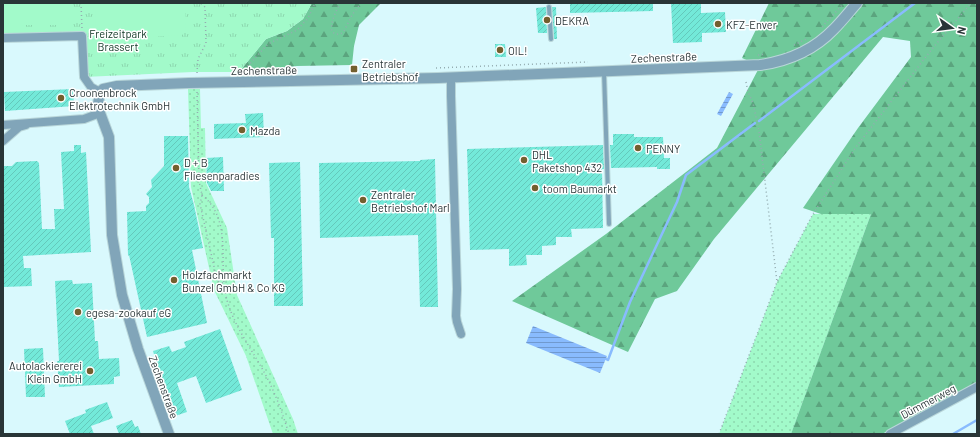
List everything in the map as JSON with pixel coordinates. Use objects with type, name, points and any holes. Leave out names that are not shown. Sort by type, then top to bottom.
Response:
[{"type":"street","name":"Zechenstraße","points":[[169,434],[138,349],[122,295],[112,234],[109,137],[100,113],[98,100],[100,92],[103,89],[116,86],[197,79],[451,77],[771,64],[804,52],[821,41],[857,3]]},
{"type":"street","points":[[3,38],[82,36],[84,77],[91,88],[100,92]]},
{"type":"street","points":[[451,77],[457,289],[456,316],[461,334]]},
{"type":"street","points":[[3,125],[84,119],[100,113]]},
{"type":"street","points":[[3,141],[19,127],[32,123]]},
{"type":"street","name":"Dümmerweg","points":[[890,434],[977,387]]},
{"type":"lane","points":[[549,7],[551,39]]},
{"type":"lane","points":[[604,71],[609,224]]},
{"type":"path","points":[[81,3],[82,36]]},
{"type":"path","points":[[201,3],[205,7],[206,43],[198,59],[197,79],[199,181],[202,196],[200,204],[217,280],[224,284]]},
{"type":"path","points":[[238,76],[268,44],[297,30],[308,18],[315,3]]},
{"type":"path","points":[[340,3],[332,20],[331,30],[332,32],[338,34],[344,31],[352,15],[361,3]]},
{"type":"path","points":[[821,28],[844,3]]},
{"type":"path","points":[[719,434],[777,282],[813,214],[856,147],[971,3]]},
{"type":"path","points":[[790,47],[810,37]]},
{"type":"path","points":[[756,56],[770,53]]},
{"type":"path","points":[[434,68],[559,62],[594,62]]},
{"type":"path","points":[[746,82],[748,92],[753,102],[759,131],[777,282]]},
{"type":"path","points":[[202,196],[209,201],[221,226],[226,297],[236,323],[277,398],[289,434]]},
{"type":"green space","name":"Freizeitpark Brassert","points":[[3,3],[312,3],[303,19],[287,31],[266,39],[239,72],[193,72],[84,77],[82,36],[3,38]]},
{"type":"green space","points":[[3,3],[69,3],[69,18],[66,25],[23,25],[20,29],[3,29]]},
{"type":"green space","points":[[95,3],[185,3],[186,31],[182,35],[101,40],[96,34]]},
{"type":"green space","points":[[312,3],[381,3],[359,25],[354,46],[352,65],[297,66],[239,72],[266,39],[287,31],[303,19]]},
{"type":"green space","points":[[769,3],[977,3],[977,383],[882,434],[791,434],[871,214],[821,214],[803,208],[858,128],[911,57],[910,41],[883,37],[714,239],[677,291],[655,299],[628,352],[512,301],[606,234],[717,148],[760,66],[742,58]]},
{"type":"green space","points":[[188,89],[200,89],[201,128],[205,128],[206,183],[227,228],[237,295],[293,419],[298,434],[273,434],[246,356],[214,290],[191,187]]},
{"type":"green space","points":[[813,214],[871,214],[791,434],[719,434],[777,282]]},
{"type":"water","points":[[729,92],[733,94],[721,116],[717,114]]},
{"type":"water","points":[[533,326],[607,356],[600,373],[526,343]]},
{"type":"building","points":[[570,3],[653,3],[653,11],[570,13]]},
{"type":"building","points":[[671,3],[701,3],[701,13],[725,12],[726,32],[702,33],[702,42],[673,43]]},
{"type":"building","points":[[546,7],[547,33],[538,33],[536,8]]},
{"type":"building","points":[[552,7],[556,7],[557,39],[554,39]]},
{"type":"building","name":"OIL!","points":[[495,44],[505,44],[506,57],[495,57]]},
{"type":"building","points":[[73,89],[74,106],[5,111],[4,92]]},
{"type":"building","points":[[263,113],[264,137],[214,139],[214,124],[246,123],[245,114]]},
{"type":"building","name":"PENNY","points":[[613,134],[634,134],[634,137],[663,137],[664,158],[670,158],[670,169],[657,169],[657,167],[611,168],[610,145],[613,145]]},
{"type":"building","points":[[164,136],[188,136],[189,187],[203,248],[192,250],[207,323],[147,337],[129,255],[128,256],[127,212],[146,211],[146,206],[149,203],[149,197],[146,194],[152,187],[151,180],[164,166]]},
{"type":"building","points":[[74,145],[81,145],[81,153],[86,152],[91,252],[23,256],[24,268],[31,268],[32,286],[3,287],[3,166],[12,166],[16,162],[37,161],[39,163],[42,229],[55,229],[54,209],[64,209],[61,152],[74,151]]},
{"type":"building","name":"toom Baumarkt","points":[[603,145],[603,228],[571,229],[572,237],[556,237],[556,245],[542,246],[542,255],[526,255],[527,265],[509,266],[509,249],[470,250],[467,149]]},
{"type":"building","points":[[223,157],[224,191],[211,191],[207,183],[206,158]]},
{"type":"building","points":[[435,159],[438,307],[420,307],[418,235],[320,238],[319,163],[420,161]]},
{"type":"building","points":[[300,162],[303,306],[274,306],[274,238],[271,238],[269,163]]},
{"type":"building","points":[[72,280],[73,284],[92,283],[95,341],[98,341],[99,359],[119,358],[120,376],[114,377],[114,384],[59,387],[55,281]]},
{"type":"building","points":[[220,329],[242,390],[206,403],[196,376],[177,383],[187,412],[175,416],[154,358],[153,351],[169,346],[172,352],[186,347],[184,342]]},
{"type":"building","points":[[43,348],[45,397],[26,397],[24,349]]},
{"type":"building","points":[[107,402],[113,418],[91,426],[94,434],[70,434],[65,421],[86,413],[85,410]]},
{"type":"building","points":[[132,420],[135,427],[138,426],[141,434],[119,434],[116,426]]},
{"type":"waterway","points":[[759,121],[915,3]]},
{"type":"waterway","points":[[606,359],[608,360],[630,302],[677,202],[686,175],[755,123]]},
{"type":"waterway","points":[[953,434],[977,420]]},
{"type":"place","name":"DEKRA","points":[[547,20]]},
{"type":"place","name":"KFZ-Enver","points":[[718,24]]},
{"type":"place","name":"OIL!","points":[[500,50]]},
{"type":"place","name":"Zentraler Betriebshof","points":[[354,69]]},
{"type":"place","name":"Croonenbrock Elektrotechnik GmbH","points":[[61,98]]},
{"type":"place","name":"Mazda","points":[[242,130]]},
{"type":"place","name":"PENNY","points":[[638,148]]},
{"type":"place","name":"DHL Paketshop 432","points":[[524,160]]},
{"type":"place","name":"D + B Fliesenparadies","points":[[176,168]]},
{"type":"place","name":"toom Baumarkt","points":[[535,188]]},
{"type":"place","name":"Zentraler Betriebshof Marl","points":[[363,200]]},
{"type":"place","name":"Holzfachmarkt Bunzel GmbH & Co KG","points":[[174,280]]},
{"type":"place","name":"egesa-zookauf eG","points":[[78,312]]},
{"type":"place","name":"Autolackiererei Klein GmbH","points":[[90,371]]}]
